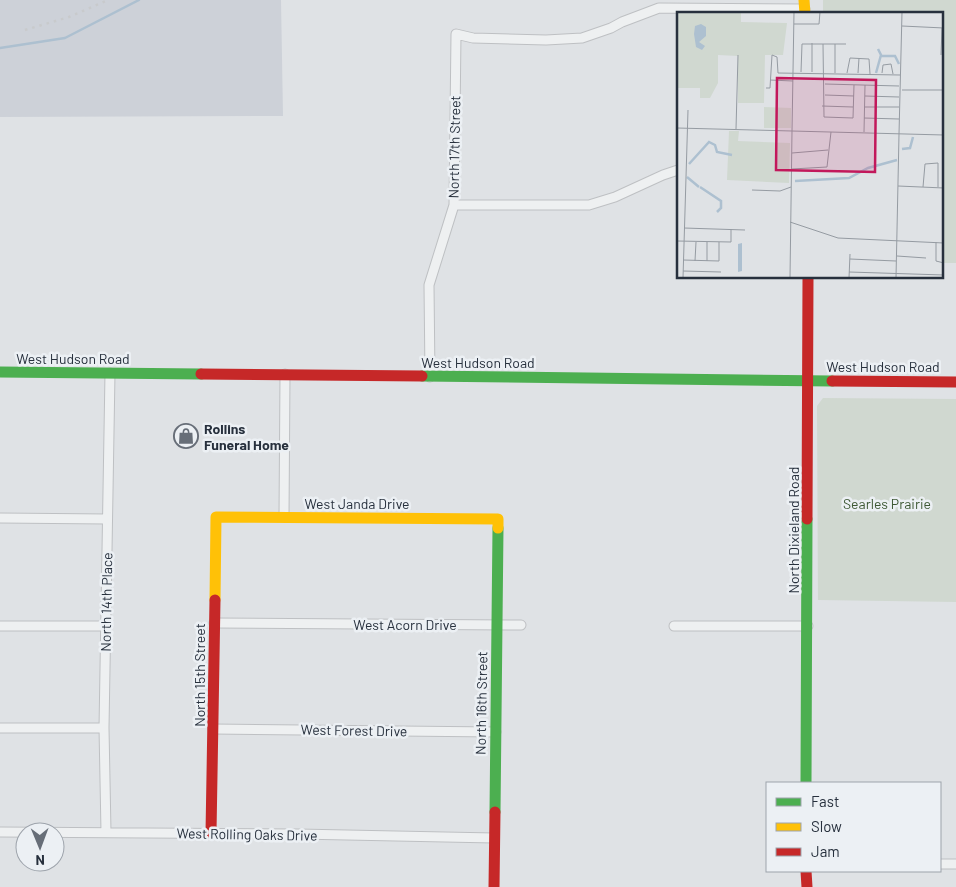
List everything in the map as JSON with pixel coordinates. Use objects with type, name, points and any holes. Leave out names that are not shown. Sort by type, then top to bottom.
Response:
[{"type":"main road","name":"North Dixieland Road","points":[[806,782],[808,279]]},
{"type":"main road","name":"West Hudson Road","points":[[0,372],[956,382]]},
{"type":"main road","name":"West Janda Drive","points":[[216,516],[498,519]]},
{"type":"main road","name":"North 15th Street","points":[[211,833],[216,516]]},
{"type":"main road","name":"North 16th Street","points":[[494,887],[498,519]]},
{"type":"main road","points":[[806,872],[808,887]]},
{"type":"street","name":"North 17th Street","points":[[430,377],[429,285],[454,205],[456,34],[473,38],[546,40],[582,38],[659,8],[805,7]]},
{"type":"street","points":[[454,205],[589,205],[615,197],[677,170]]},
{"type":"street","name":"North 14th Place","points":[[106,832],[104,728],[110,373]]},
{"type":"street","points":[[284,517],[285,374]]},
{"type":"street","points":[[0,518],[107,519]]},
{"type":"street","name":"West Acorn Drive","points":[[214,623],[521,625]]},
{"type":"street","points":[[0,626],[106,626]]},
{"type":"street","points":[[674,626],[808,626]]},
{"type":"street","points":[[0,728],[104,728]]},
{"type":"street","name":"West Forest Drive","points":[[213,729],[496,732]]},
{"type":"street","name":"West Rolling Oaks Drive","points":[[0,832],[211,833],[494,838]]},
{"type":"street","points":[[941,864],[956,864]]},
{"type":"shaded area","points":[[0,0],[281,0],[283,116],[0,117]]},
{"type":"green space","points":[[823,0],[956,0],[956,263],[944,263],[944,12],[823,12]]},
{"type":"green space","name":"Searles Prairie","points":[[823,398],[956,399],[956,602],[818,600],[817,406]]},
{"type":"waterway","points":[[0,48],[65,38],[139,0]]},
{"type":"railway","points":[[25,30],[69,17],[108,0]]},
{"type":"traffic: fast","points":[[0,372],[201,374]]},
{"type":"traffic: fast","points":[[422,376],[832,381]]},
{"type":"traffic: fast","points":[[806,782],[807,519]]},
{"type":"traffic: fast","points":[[495,812],[498,528]]},
{"type":"traffic: slow","points":[[804,0],[805,12]]},
{"type":"traffic: slow","points":[[215,600],[216,517],[498,519],[498,528]]},
{"type":"traffic: jam","points":[[807,519],[808,279]]},
{"type":"traffic: jam","points":[[201,374],[422,376]]},
{"type":"traffic: jam","points":[[832,381],[956,382]]},
{"type":"traffic: jam","points":[[211,833],[215,600]]},
{"type":"traffic: jam","points":[[494,887],[495,812]]},
{"type":"traffic: jam","points":[[806,872],[807,887]]},
{"type":"place","name":"Rollins Funeral Home","points":[[186,436]]}]
